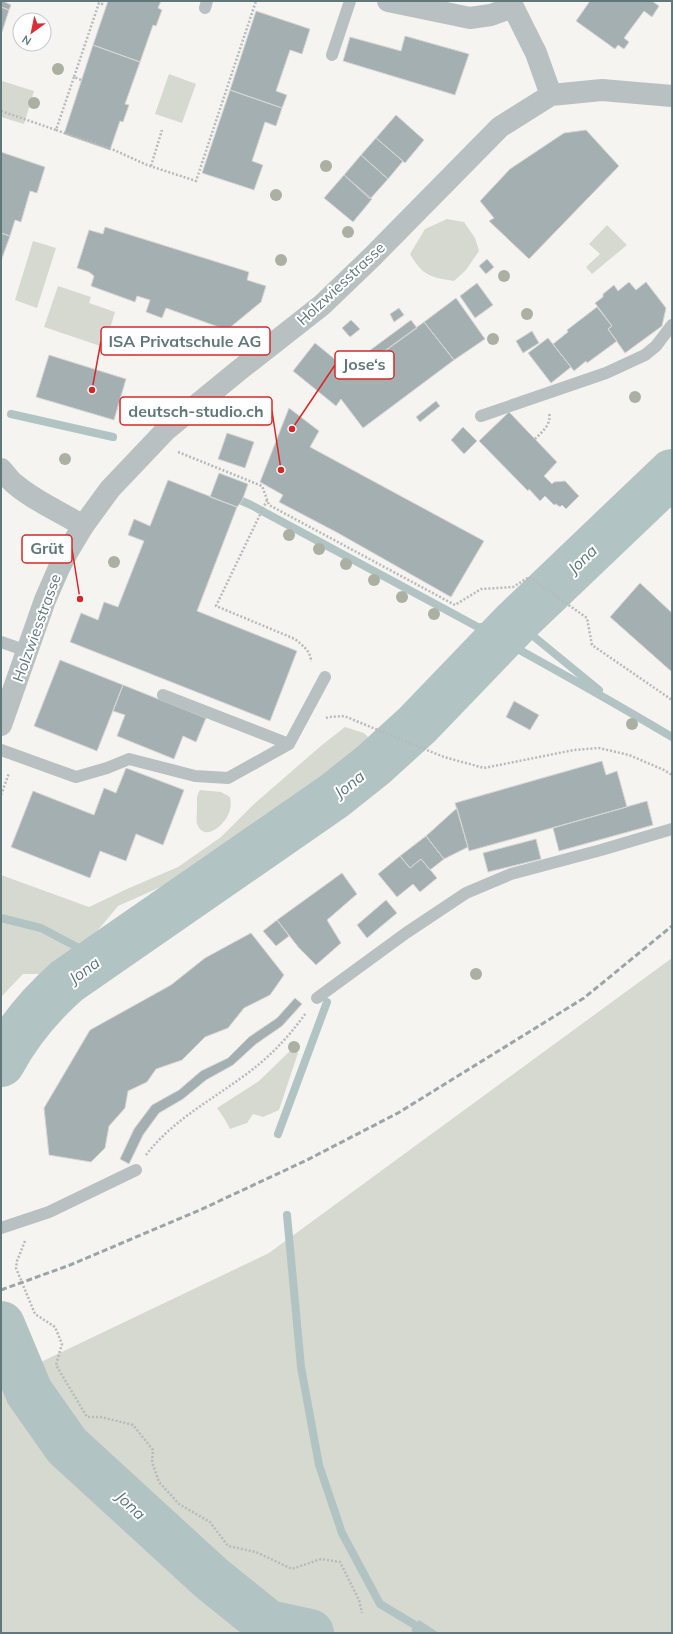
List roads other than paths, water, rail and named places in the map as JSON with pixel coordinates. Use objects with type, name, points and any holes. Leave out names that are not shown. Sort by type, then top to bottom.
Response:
[{"type":"street","points":[[388,1],[470,18],[491,15],[518,4],[551,95],[602,90],[672,96]]},
{"type":"street","name":"Holzwiesstrasse","points":[[1,725],[45,600],[59,568],[83,526],[110,489],[166,430],[322,305],[372,257],[500,127],[551,95]]},
{"type":"street","points":[[1,469],[14,484],[35,499],[62,512],[83,526]]},
{"type":"lane","points":[[332,55],[350,1]]},
{"type":"lane","points":[[481,416],[606,373],[645,355],[656,346],[672,325]]},
{"type":"lane","points":[[1,642],[27,651]]},
{"type":"lane","points":[[1,750],[76,777],[107,768],[129,759],[195,776],[228,778],[289,744],[325,677]]},
{"type":"lane","points":[[163,695],[289,744]]},
{"type":"lane","points":[[317,998],[406,933],[466,893],[510,874],[672,829]]},
{"type":"lane","points":[[1,1228],[34,1217],[68,1203],[136,1170]]},
{"type":"waterway","points":[[11,414],[113,437]]},
{"type":"waterway","name":"Jona","points":[[1,1063],[30,1019],[67,981],[334,796],[373,765],[417,725],[516,622],[672,473]]},
{"type":"waterway","points":[[242,501],[410,590],[672,737]]},
{"type":"waterway","points":[[516,622],[599,690]]},
{"type":"waterway","points":[[481,627],[508,631]]},
{"type":"waterway","points":[[1,918],[41,928],[99,960]]},
{"type":"waterway","points":[[278,1134],[327,1002]]},
{"type":"waterway","points":[[287,1215],[301,1367],[319,1465],[342,1533],[380,1604],[415,1625]]},
{"type":"waterway","name":"Jona","points":[[1,1325],[29,1392],[67,1446],[211,1578],[268,1624],[310,1633]]},
{"type":"waterway","points":[[267,1633],[268,1624]]},
{"type":"railway","points":[[1,1290],[70,1265],[200,1210],[307,1160],[398,1113],[584,998],[672,926]]},
{"type":"place","name":"ISA Privatschule AG","points":[[92,390]]},
{"type":"place","name":"Jose‘s","points":[[292,429]]},
{"type":"place","name":"deutsch-studio.ch","points":[[281,470]]},
{"type":"place","name":"Grüt","points":[[80,599]]}]
